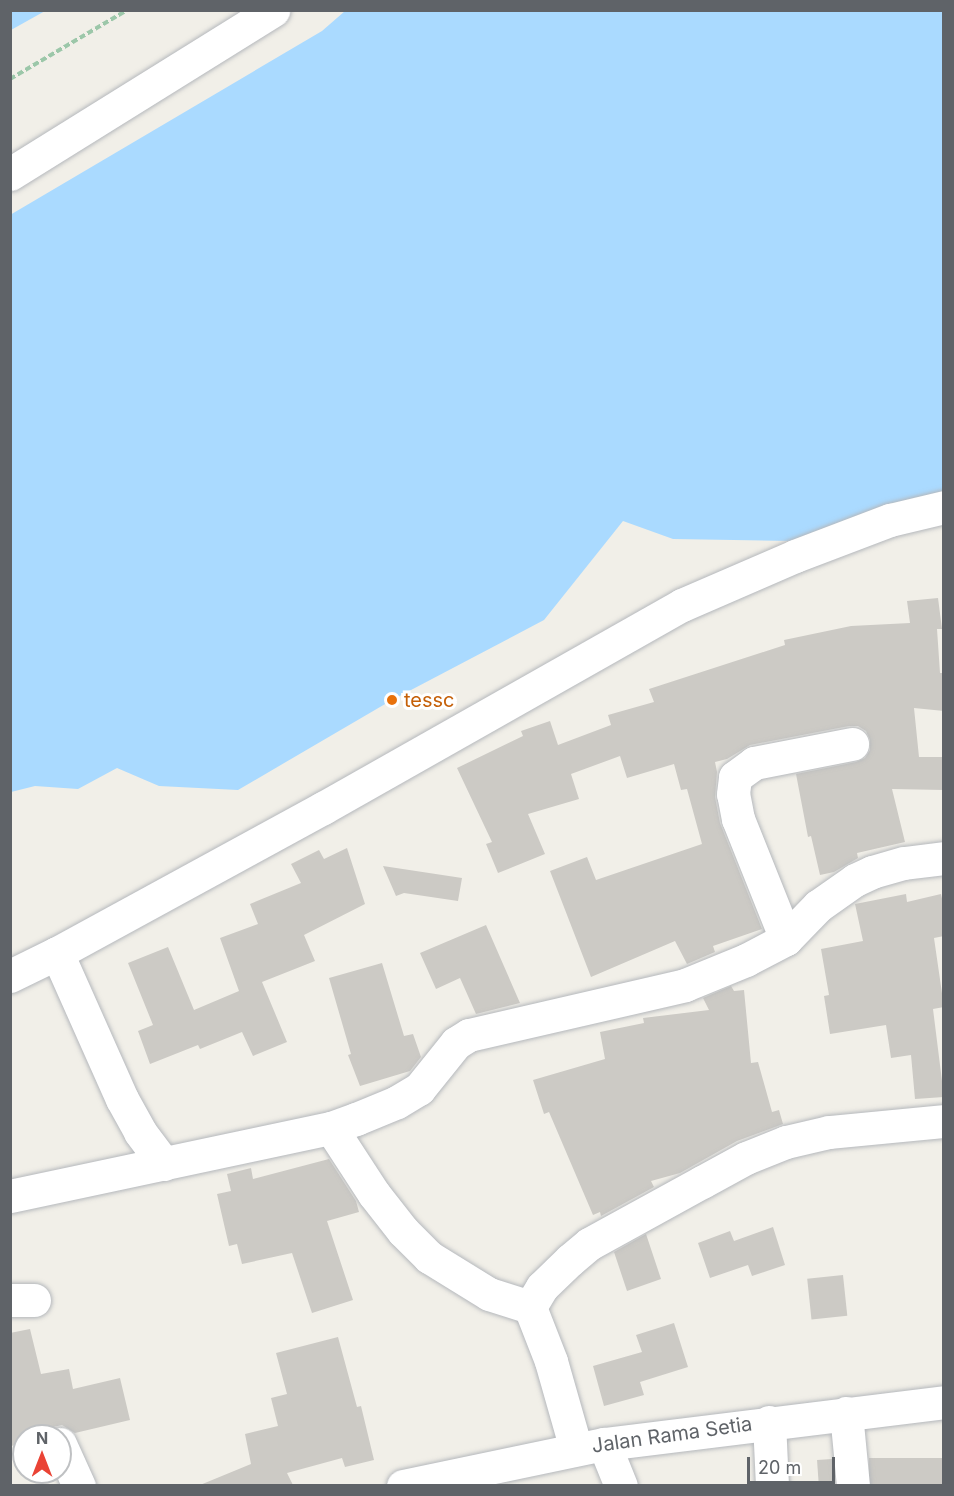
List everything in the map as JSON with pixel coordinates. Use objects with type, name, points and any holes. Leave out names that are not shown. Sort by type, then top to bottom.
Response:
[{"type":"street","points":[[10,174],[273,10]]},
{"type":"street","points":[[10,976],[57,953],[334,802],[682,605],[795,555],[890,520],[944,507]]},
{"type":"street","points":[[786,939],[738,819],[733,794],[735,777],[754,763],[852,744]]},
{"type":"street","points":[[10,1196],[331,1128],[397,1102],[419,1089],[456,1043],[469,1035],[685,985],[746,960],[786,939],[818,906],[855,880],[904,863],[944,858]]},
{"type":"street","points":[[57,953],[122,1099],[140,1132],[164,1164]]},
{"type":"street","points":[[530,1307],[542,1287],[589,1244],[746,1158],[786,1142],[829,1132],[944,1121]]},
{"type":"street","points":[[331,1128],[374,1194],[403,1232],[429,1257],[489,1294],[530,1307]]},
{"type":"street","points":[[530,1307],[551,1361],[590,1446],[621,1485]]},
{"type":"street","name":"Jalan Rama Setia","points":[[403,1485],[590,1446],[944,1402]]},
{"type":"street","points":[[846,1413],[853,1485]]},
{"type":"street","points":[[769,1422],[772,1485]]},
{"type":"street","points":[[72,1470],[79,1485]]},
{"type":"path","points":[[10,79],[127,10]]},
{"type":"water","points":[[11,10],[45,10],[45,11],[11,30]]},
{"type":"water","points":[[345,11],[943,11],[943,492],[793,541],[673,539],[623,521],[544,620],[392,700],[238,790],[159,786],[117,768],[78,789],[35,786],[11,792],[10,215],[322,31]]},
{"type":"building","points":[[938,598],[942,629],[937,629],[940,673],[944,673],[944,711],[914,708],[919,757],[944,757],[944,790],[892,789],[905,842],[857,853],[858,858],[834,872],[820,875],[811,836],[808,837],[796,774],[856,762],[865,758],[870,750],[870,740],[866,731],[858,726],[849,726],[750,745],[727,759],[715,762],[717,772],[715,797],[720,823],[762,929],[713,946],[715,952],[687,964],[675,941],[591,977],[550,871],[587,857],[596,880],[702,844],[687,789],[681,790],[674,764],[627,778],[620,756],[571,774],[579,799],[528,814],[545,854],[498,873],[486,844],[492,842],[457,768],[523,736],[521,731],[550,721],[558,745],[611,725],[608,715],[654,702],[649,689],[785,645],[784,640],[851,626],[910,623],[907,601]]},
{"type":"building","points":[[347,848],[365,904],[304,935],[315,961],[262,982],[287,1042],[253,1056],[242,1032],[200,1049],[198,1045],[150,1064],[138,1031],[153,1025],[128,963],[168,947],[194,1010],[239,991],[220,938],[258,924],[250,904],[301,883],[291,864],[319,850],[324,859]]},
{"type":"building","points":[[383,866],[462,878],[458,901],[404,893],[396,896]]},
{"type":"building","points":[[906,894],[907,902],[941,894],[944,907],[944,936],[934,938],[944,1007],[933,1009],[944,1097],[915,1099],[911,1055],[891,1058],[886,1025],[830,1034],[824,996],[829,995],[821,949],[863,941],[855,904]]},
{"type":"building","points":[[486,925],[520,1003],[476,1014],[460,978],[436,989],[420,953]]},
{"type":"building","points":[[382,963],[404,1036],[413,1034],[421,1057],[410,1071],[360,1086],[348,1055],[351,1054],[329,978]]},
{"type":"building","points":[[731,986],[734,991],[744,990],[751,1063],[758,1062],[772,1112],[779,1110],[783,1124],[737,1141],[680,1173],[651,1181],[654,1187],[601,1216],[600,1212],[593,1215],[549,1112],[544,1114],[533,1080],[605,1059],[600,1032],[644,1023],[643,1018],[709,1010],[703,998]]},
{"type":"building","points":[[329,1159],[356,1201],[359,1212],[327,1221],[353,1300],[312,1313],[292,1253],[242,1264],[237,1244],[229,1246],[217,1194],[231,1191],[227,1174],[251,1168],[253,1179]]},
{"type":"building","points":[[773,1227],[785,1265],[752,1276],[748,1265],[710,1278],[698,1243],[730,1231],[734,1241]]},
{"type":"building","points":[[646,1234],[661,1279],[627,1291],[614,1252]]},
{"type":"building","points":[[843,1275],[847,1316],[811,1320],[807,1279]]},
{"type":"building","points":[[674,1323],[688,1367],[640,1382],[644,1395],[604,1406],[593,1366],[642,1352],[636,1335]]},
{"type":"building","points":[[30,1329],[41,1374],[69,1369],[73,1389],[120,1378],[130,1420],[75,1433],[72,1431],[72,1424],[12,1424],[12,1446],[10,1446],[10,1333]]},
{"type":"building","points":[[338,1337],[357,1407],[361,1406],[374,1460],[345,1467],[342,1458],[287,1473],[293,1485],[200,1485],[251,1464],[245,1434],[278,1426],[271,1398],[287,1394],[276,1353]]},
{"type":"building","points":[[869,1458],[944,1458],[944,1485],[869,1485]]},
{"type":"building","points":[[832,1459],[834,1485],[819,1486],[817,1460]]},
{"type":"place","name":"tessc","points":[[392,700]]}]
